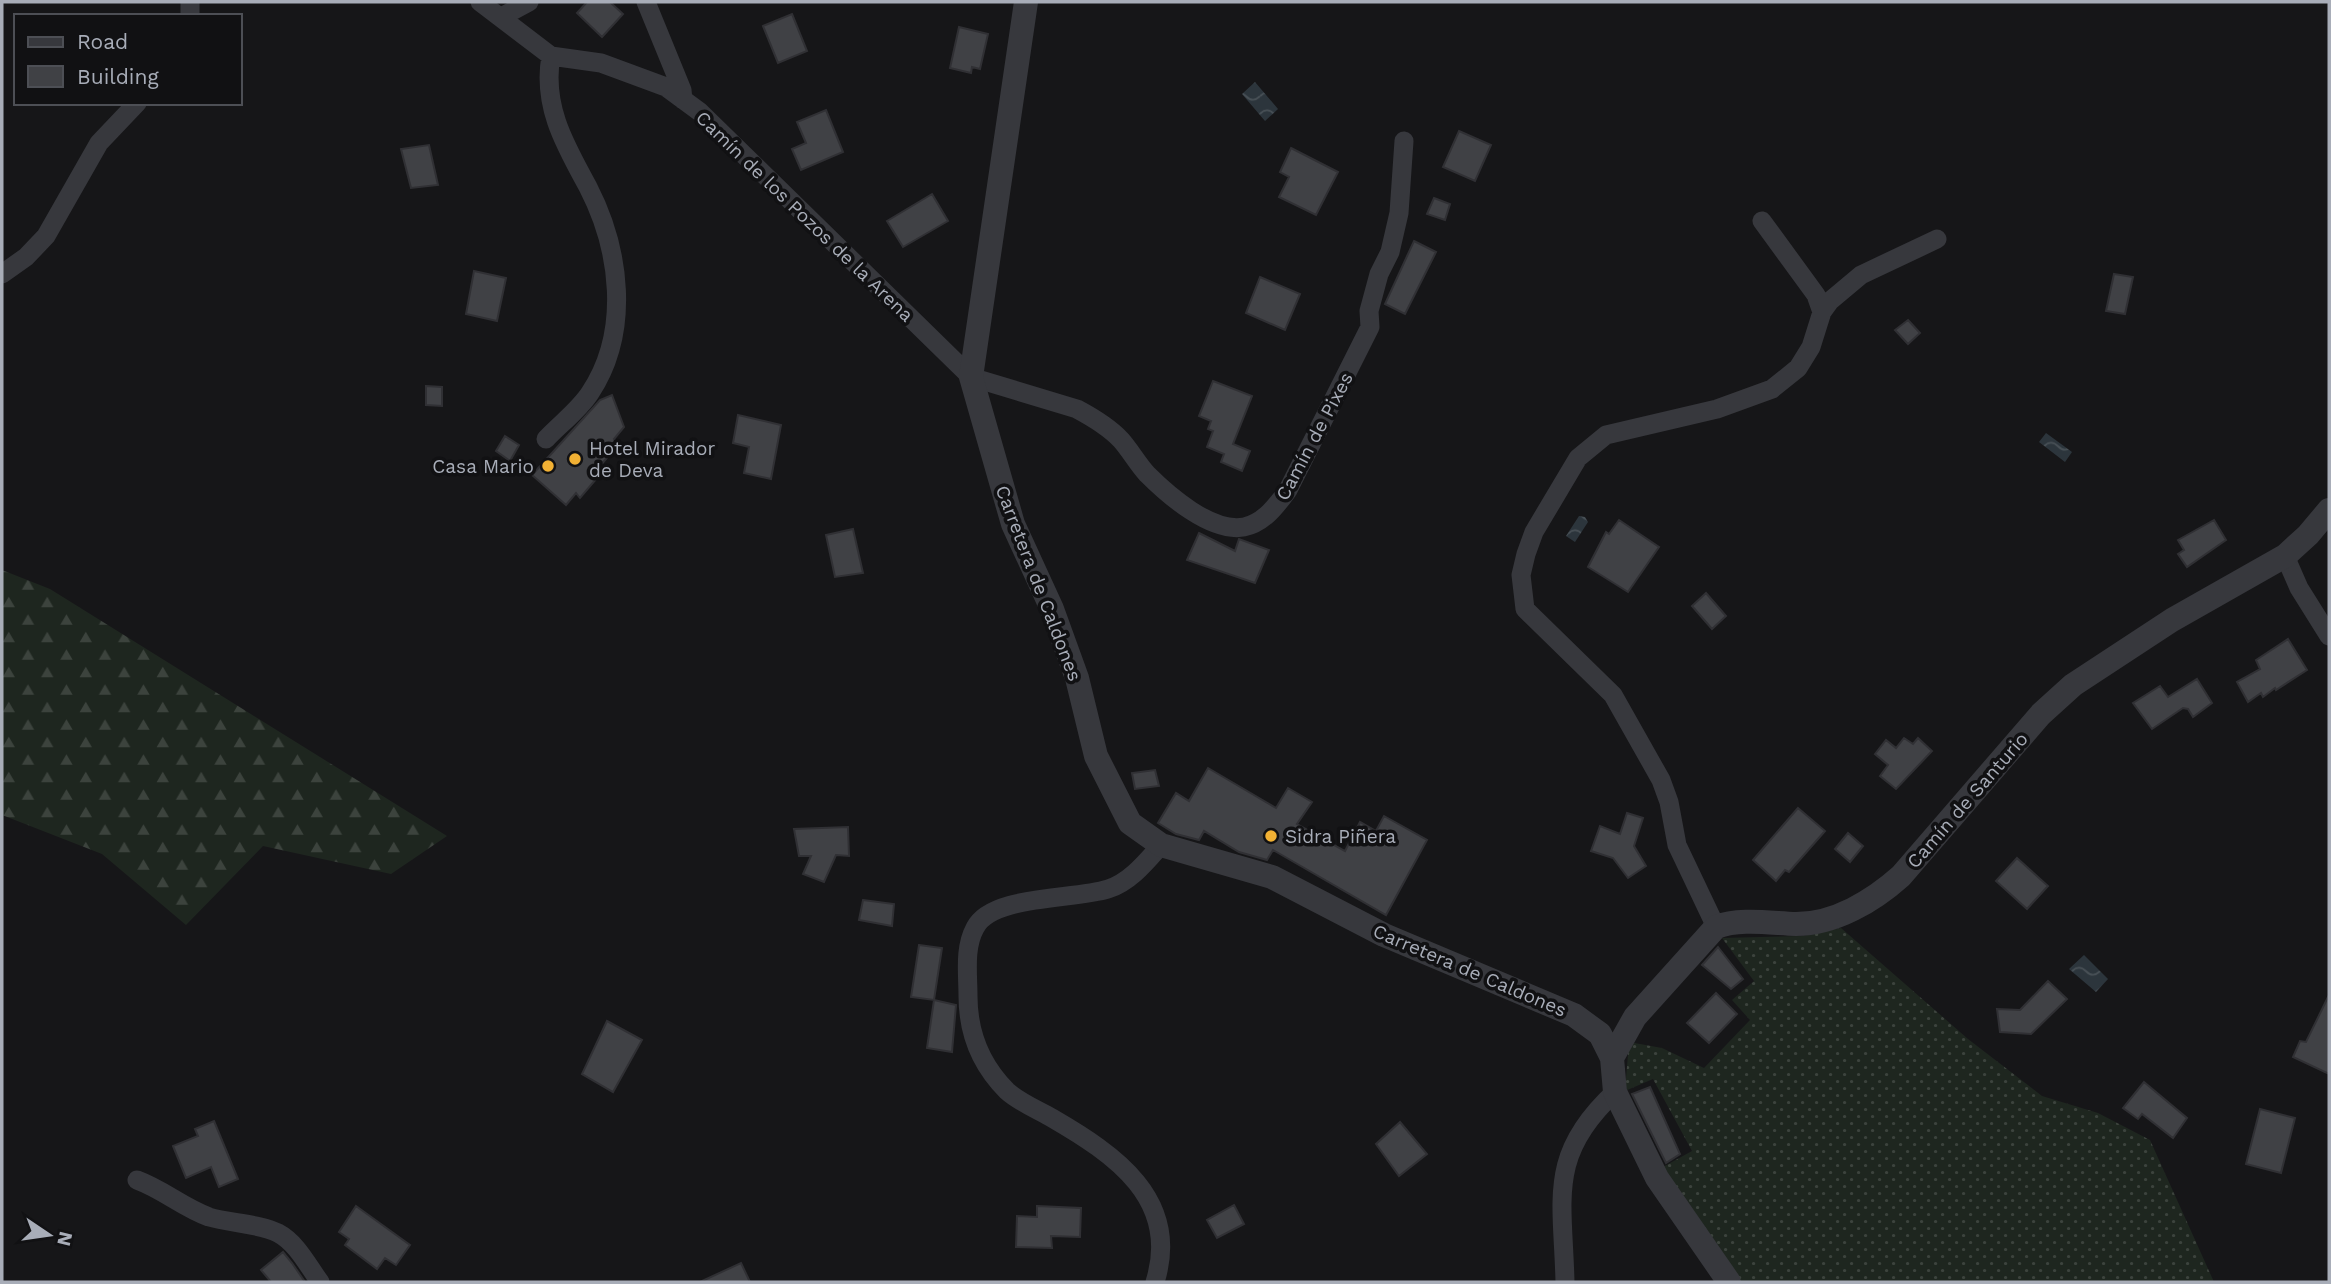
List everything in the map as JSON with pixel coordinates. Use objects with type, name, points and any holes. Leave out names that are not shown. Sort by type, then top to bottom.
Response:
[{"type":"street","name":"Camín de los Pozos de la Arena","points":[[480,2],[528,42],[551,56],[601,63],[666,88],[700,112],[971,377]]},
{"type":"street","points":[[501,18],[528,2]]},
{"type":"street","points":[[646,2],[682,90],[683,100]]},
{"type":"street","name":"Carretera de Caldones","points":[[1026,2],[971,377],[1013,524],[1052,609],[1077,678],[1096,757],[1130,823],[1161,845],[1272,877],[1384,935],[1574,1015],[1600,1034],[1612,1058],[1615,1092],[1657,1178],[1729,1282]]},
{"type":"street","points":[[546,439],[590,394],[606,361],[618,285],[615,264],[603,225],[556,124],[548,74],[551,56]]},
{"type":"street","points":[[2,274],[26,257],[46,236],[99,143],[135,105]]},
{"type":"street","name":"Camín de Pixes","points":[[971,377],[1077,409],[1121,440],[1149,476],[1205,517],[1223,526],[1243,527],[1256,522],[1272,511],[1288,490],[1364,342],[1378,274],[1390,251],[1399,212],[1404,141]]},
{"type":"street","points":[[1762,221],[1816,295],[1822,312]]},
{"type":"street","points":[[1612,1058],[1635,1017],[1716,928],[1677,845],[1669,802],[1661,780],[1613,695],[1525,609],[1521,575],[1534,532],[1586,450],[1606,435],[1717,409],[1772,389],[1798,368],[1811,347],[1822,312],[1830,300],[1861,275],[1937,239]]},
{"type":"street","name":"Camín de Santurio","points":[[1716,928],[1729,922],[1801,924],[1842,915],[1879,895],[1901,876],[2041,714],[2073,685],[2172,620],[2285,556],[2308,535],[2329,510]]},
{"type":"street","points":[[2285,556],[2300,588],[2329,636]]},
{"type":"street","points":[[1154,1282],[1159,1246],[1154,1213],[1129,1171],[1099,1145],[1008,1091],[976,1051],[968,1018],[968,947],[975,925],[988,913],[1013,902],[1071,898],[1111,888],[1141,868],[1161,845]]},
{"type":"street","points":[[1564,1282],[1562,1187],[1569,1149],[1590,1115],[1615,1092]]},
{"type":"street","points":[[137,1180],[162,1189],[180,1205],[210,1217],[277,1232],[292,1243],[320,1282]]},
{"type":"green space","points":[[2,570],[50,589],[447,836],[391,874],[263,846],[186,925],[102,854],[2,815]]},
{"type":"green space","points":[[1841,928],[1968,1039],[2042,1096],[2098,1113],[2150,1140],[2214,1282],[1740,1282],[1661,1168],[1692,1151],[1653,1079],[1625,1091],[1629,1042],[1662,1048],[1704,1068],[1750,1020],[1732,1000],[1754,981],[1722,938],[1803,936]]},
{"type":"water","points":[[1255,82],[1278,109],[1265,121],[1242,94]]},
{"type":"water","points":[[2046,433],[2072,452],[2065,462],[2039,442]]},
{"type":"water","points":[[1579,516],[1585,517],[1588,522],[1575,542],[1566,536]]},
{"type":"water","points":[[2084,955],[2108,979],[2096,992],[2069,969]]},
{"type":"building","points":[[587,2],[610,2],[623,14],[602,37],[577,13]]},
{"type":"building","points":[[792,14],[807,51],[778,63],[763,26]]},
{"type":"building","points":[[959,27],[988,34],[980,69],[972,67],[971,73],[950,68]]},
{"type":"building","points":[[826,110],[843,152],[801,170],[792,149],[806,143],[797,122]]},
{"type":"building","points":[[1459,131],[1491,145],[1475,181],[1443,167]]},
{"type":"building","points":[[429,145],[438,185],[411,188],[401,149]]},
{"type":"building","points":[[1291,148],[1338,172],[1316,215],[1279,197],[1289,177],[1280,172]]},
{"type":"building","points":[[932,194],[948,221],[903,247],[887,221]]},
{"type":"building","points":[[1434,198],[1450,204],[1445,220],[1427,214]]},
{"type":"building","points":[[1414,241],[1436,252],[1405,314],[1385,304]]},
{"type":"building","points":[[474,271],[506,278],[497,321],[466,314]]},
{"type":"building","points":[[2114,274],[2133,277],[2125,314],[2106,311]]},
{"type":"building","points":[[1260,277],[1300,294],[1285,330],[1246,313]]},
{"type":"building","points":[[1908,320],[1920,333],[1908,344],[1895,330]]},
{"type":"building","points":[[1213,381],[1252,396],[1233,444],[1250,451],[1242,471],[1221,462],[1224,454],[1207,447],[1213,431],[1208,429],[1211,421],[1199,416]]},
{"type":"building","points":[[426,386],[442,387],[442,406],[426,405]]},
{"type":"building","name":"Hotel Mirador de Deva","points":[[612,395],[624,427],[614,439],[619,444],[593,474],[597,478],[580,498],[576,493],[566,505],[532,475],[600,400]]},
{"type":"building","points":[[738,415],[781,425],[771,479],[744,473],[749,447],[733,443]]},
{"type":"building","points":[[505,436],[519,445],[510,461],[496,451]]},
{"type":"building","points":[[1619,520],[1659,547],[1628,592],[1588,567],[1606,532],[1609,534]]},
{"type":"building","points":[[2214,520],[2226,540],[2187,567],[2178,554],[2184,550],[2178,540]]},
{"type":"building","points":[[853,529],[863,573],[835,577],[826,535]]},
{"type":"building","points":[[1199,533],[1235,551],[1239,539],[1269,550],[1255,583],[1187,560]]},
{"type":"building","points":[[1706,593],[1726,616],[1712,629],[1692,606]]},
{"type":"building","points":[[2288,639],[2307,670],[2276,690],[2275,688],[2263,697],[2261,693],[2248,702],[2237,682],[2260,669],[2256,660]]},
{"type":"building","points":[[2197,679],[2212,703],[2193,717],[2188,709],[2183,708],[2152,729],[2133,703],[2160,686],[2168,697]]},
{"type":"building","points":[[1904,738],[1913,744],[1918,738],[1932,751],[1896,789],[1880,776],[1888,765],[1875,754],[1886,740],[1896,748]]},
{"type":"building","name":"Sidra Piñera","points":[[1208,768],[1276,808],[1288,788],[1312,802],[1297,824],[1345,851],[1360,822],[1376,831],[1384,816],[1427,840],[1386,915],[1273,850],[1267,860],[1239,852],[1204,831],[1199,840],[1176,834],[1158,823],[1176,793],[1189,801]]},
{"type":"building","points":[[1155,770],[1159,786],[1135,789],[1132,773]]},
{"type":"building","points":[[1798,808],[1825,831],[1789,872],[1785,870],[1776,881],[1753,860]]},
{"type":"building","points":[[1627,813],[1643,818],[1634,846],[1646,866],[1628,878],[1613,858],[1591,851],[1600,826],[1620,834]]},
{"type":"building","points":[[848,827],[849,856],[836,855],[824,882],[803,874],[811,856],[799,856],[794,829]]},
{"type":"building","points":[[1848,833],[1863,846],[1850,862],[1835,849]]},
{"type":"building","points":[[2017,858],[2048,886],[2027,909],[1996,881]]},
{"type":"building","points":[[863,900],[894,904],[892,926],[859,920]]},
{"type":"building","points":[[919,945],[942,948],[934,1000],[911,997]]},
{"type":"building","points":[[1718,947],[1743,979],[1731,989],[1702,965]]},
{"type":"building","points":[[2048,981],[2067,999],[2031,1034],[2000,1032],[1997,1009],[2020,1010]]},
{"type":"building","points":[[1716,993],[1737,1014],[1709,1043],[1687,1023]]},
{"type":"building","points":[[2329,995],[2329,1074],[2293,1057],[2300,1041],[2306,1042]]},
{"type":"building","points":[[934,1000],[956,1005],[952,1052],[927,1048]]},
{"type":"building","points":[[607,1021],[642,1040],[613,1092],[582,1074]]},
{"type":"building","points":[[2144,1082],[2187,1118],[2173,1138],[2142,1114],[2138,1119],[2123,1108]]},
{"type":"building","points":[[1650,1087],[1680,1154],[1666,1163],[1632,1094]]},
{"type":"building","points":[[2260,1109],[2295,1118],[2281,1173],[2246,1164]]},
{"type":"building","points":[[214,1121],[238,1179],[219,1187],[211,1167],[186,1178],[173,1146],[198,1136],[195,1129]]},
{"type":"building","points":[[1400,1122],[1427,1154],[1399,1176],[1376,1144]]},
{"type":"building","points":[[1234,1205],[1244,1224],[1217,1238],[1207,1220]]},
{"type":"building","points":[[356,1206],[410,1245],[396,1265],[385,1258],[377,1269],[345,1245],[349,1239],[339,1232]]},
{"type":"building","points":[[1037,1206],[1081,1208],[1080,1237],[1051,1236],[1052,1248],[1016,1247],[1017,1216],[1037,1217]]},
{"type":"building","points":[[283,1252],[305,1282],[271,1282],[261,1270]]},
{"type":"building","points":[[741,1263],[750,1282],[700,1282]]},
{"type":"place","name":"Hotel Mirador de Deva","points":[[575,459]]},
{"type":"place","name":"Casa Mario","points":[[548,466]]},
{"type":"place","name":"Sidra Piñera","points":[[1271,836]]}]
